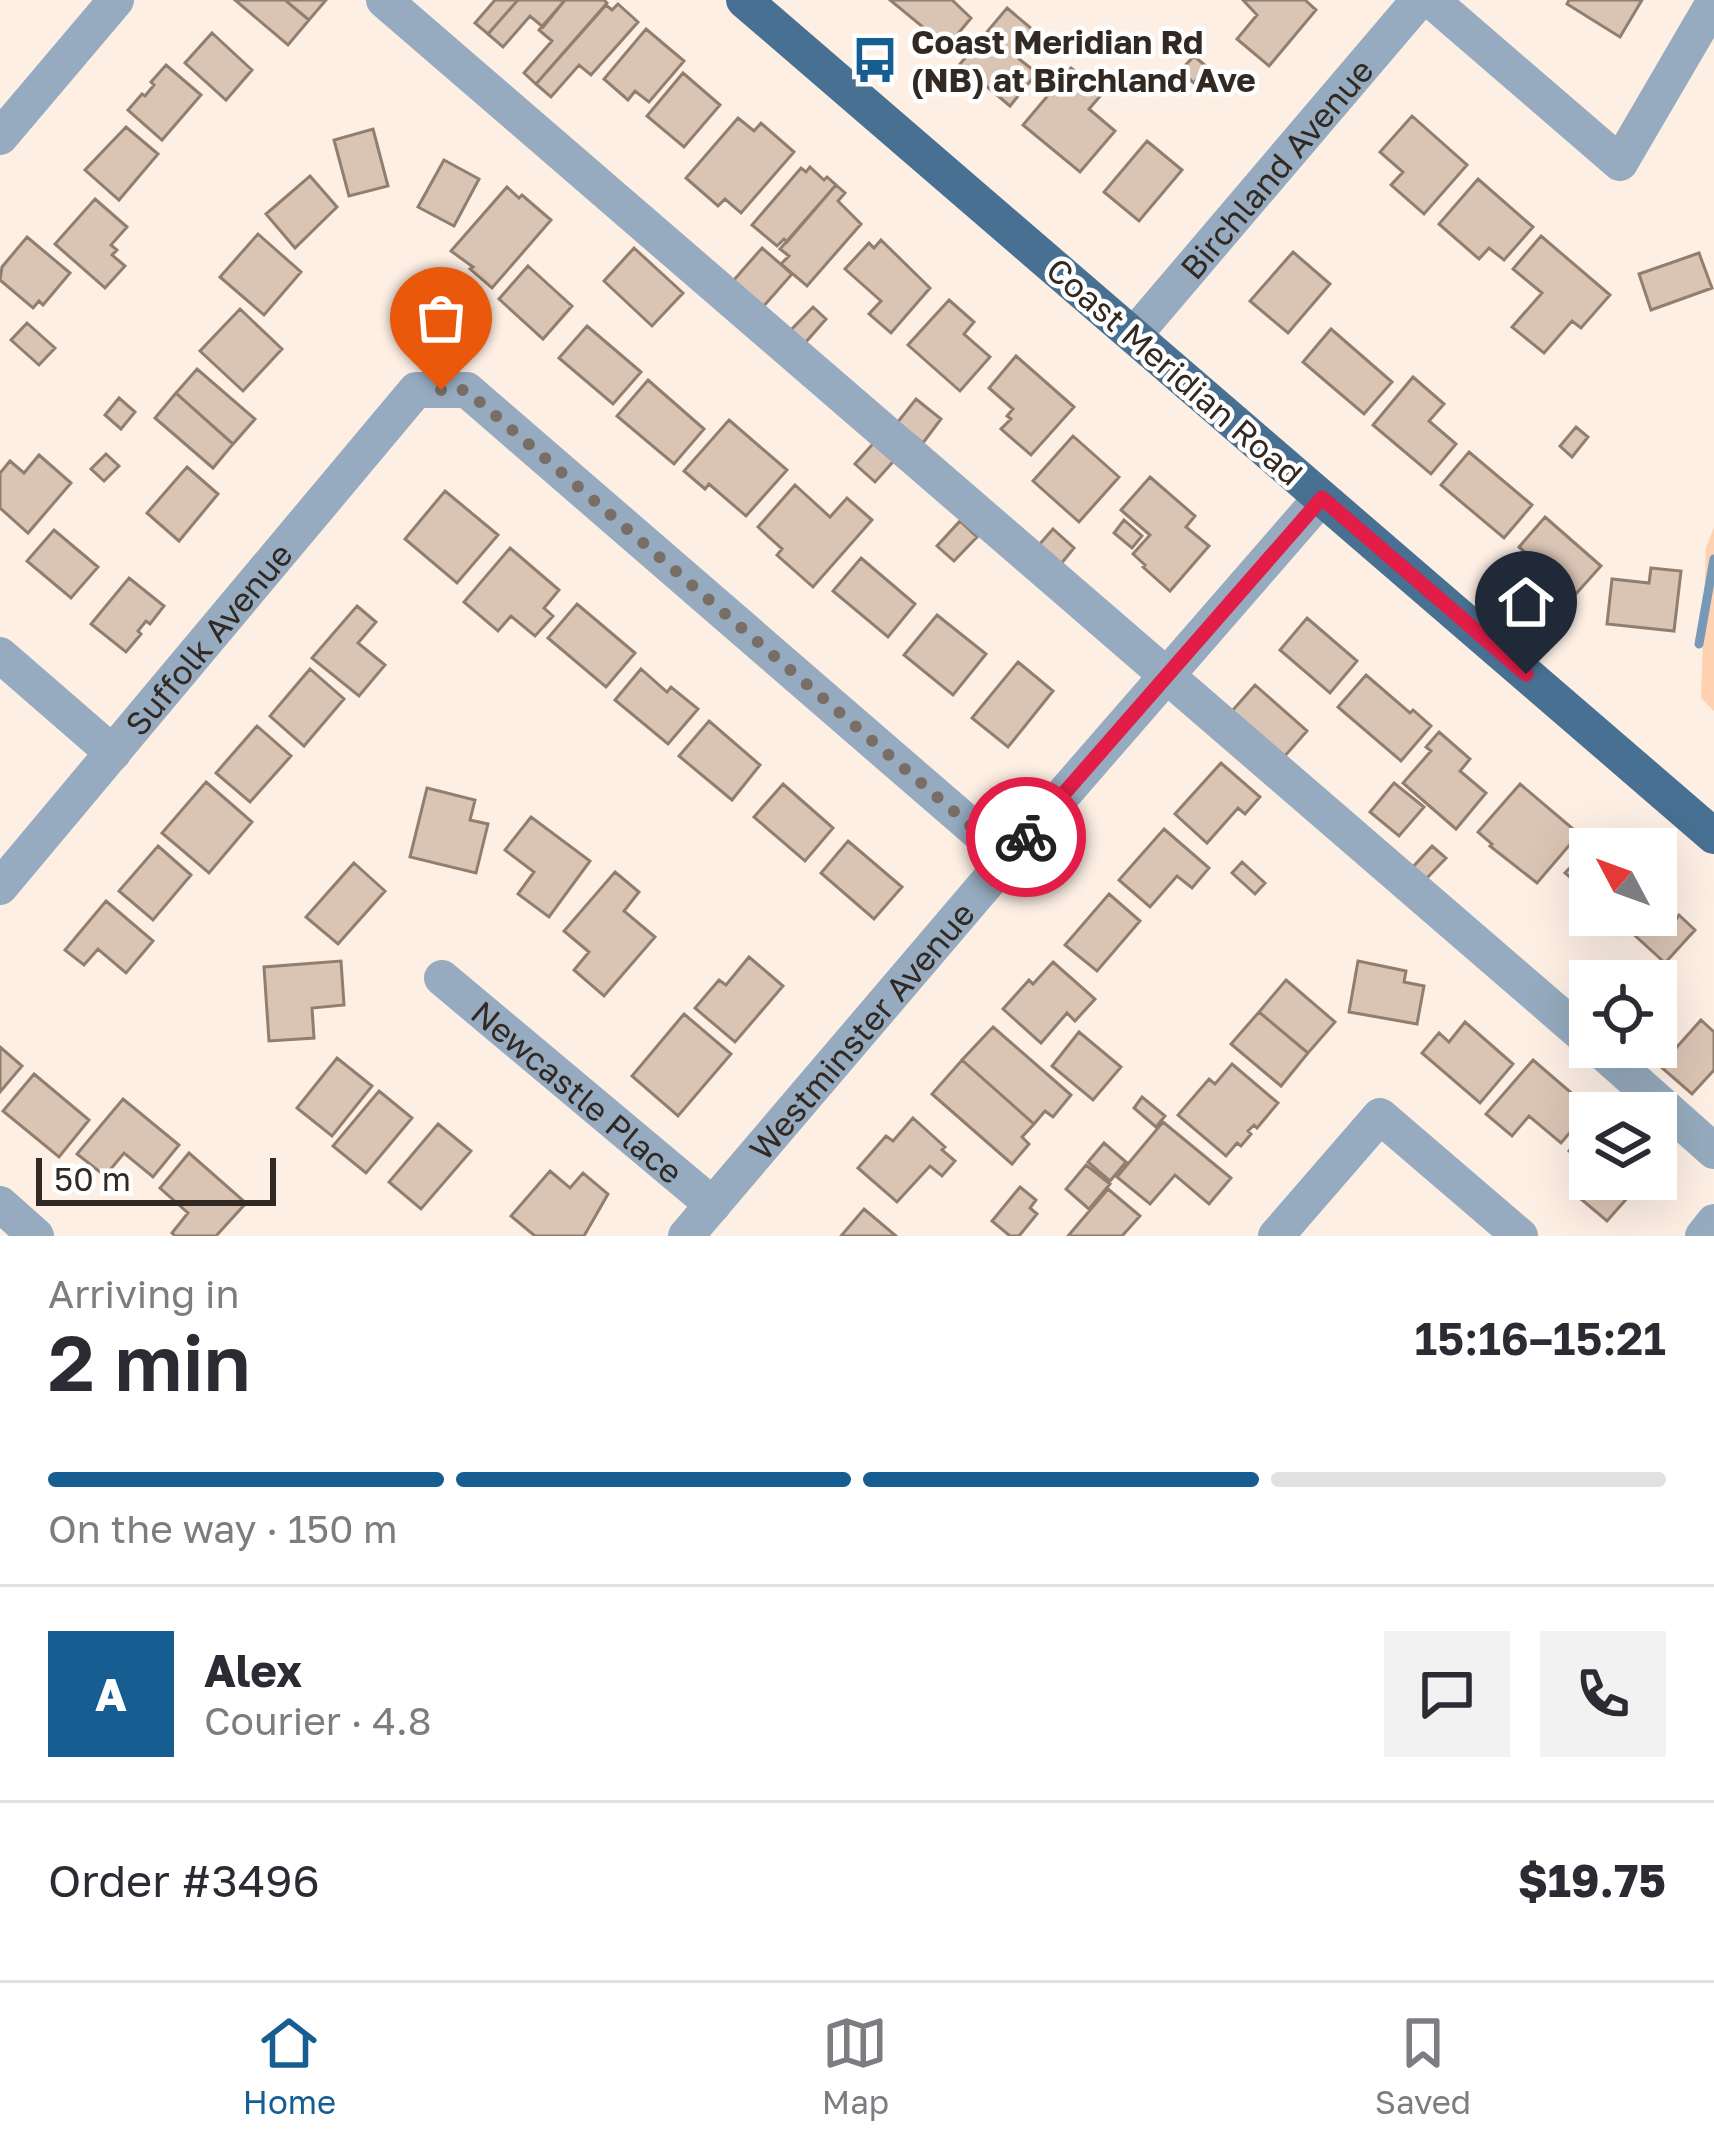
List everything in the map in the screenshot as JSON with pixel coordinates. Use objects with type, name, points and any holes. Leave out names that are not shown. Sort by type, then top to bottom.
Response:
[{"type":"main road","name":"Coast Meridian Road","points":[[744,0],[1714,836]]},
{"type":"street","points":[[0,137],[116,0]]},
{"type":"street","points":[[384,0],[1569,1023]]},
{"type":"street","name":"Birchland Avenue","points":[[1134,335],[1419,0]]},
{"type":"street","points":[[1431,0],[1620,163],[1714,2]]},
{"type":"street","name":"Suffolk Avenue","points":[[0,887],[416,390],[466,390],[1008,858]]},
{"type":"street","name":"Westminster Avenue","points":[[686,1236],[1322,498]]},
{"type":"street","points":[[0,655],[113,753]]},
{"type":"street","name":"Newcastle Place","points":[[442,978],[713,1205]]},
{"type":"street","points":[[1621,1068],[1714,1151]]},
{"type":"street","points":[[1276,1236],[1380,1116],[1520,1236]]},
{"type":"street","points":[[0,1204],[36,1236]]},
{"type":"street","points":[[1703,1236],[1714,1222]]},
{"type":"shaded area","points":[[1714,527],[1714,711],[1701,698],[1706,548]]},
{"type":"building","points":[[235,0],[285,0],[309,20],[288,45]]},
{"type":"building","points":[[285,0],[326,0],[309,20]]},
{"type":"building","points":[[495,0],[518,0],[488,34],[475,23]]},
{"type":"building","points":[[518,0],[565,0],[543,27],[530,16],[503,47],[488,34]]},
{"type":"building","points":[[565,0],[607,3],[536,84],[524,73],[552,41],[539,30]]},
{"type":"building","points":[[890,0],[952,0],[971,18],[947,47]]},
{"type":"building","points":[[1243,0],[1305,0],[1316,10],[1269,66],[1237,39],[1257,15]]},
{"type":"building","points":[[1569,0],[1642,0],[1620,37],[1567,4]]},
{"type":"building","points":[[618,4],[638,22],[591,75],[579,65],[551,97],[536,84],[606,5],[612,10]]},
{"type":"building","points":[[1007,8],[1039,35],[1019,59],[1037,73],[1010,106],[960,64]]},
{"type":"building","points":[[646,29],[684,61],[649,102],[635,91],[628,100],[604,79]]},
{"type":"building","points":[[212,33],[252,70],[226,100],[185,63]]},
{"type":"building","points":[[1194,56],[1207,67],[1194,83],[1180,71]]},
{"type":"building","points":[[166,65],[201,95],[162,140],[128,110],[145,96]]},
{"type":"building","points":[[1071,68],[1102,94],[1089,109],[1115,131],[1080,172],[1023,125]]},
{"type":"building","points":[[683,73],[720,105],[684,147],[647,116]]},
{"type":"building","points":[[1412,116],[1467,165],[1424,214],[1391,185],[1403,172],[1380,152]]},
{"type":"building","points":[[738,118],[754,131],[761,123],[794,152],[741,213],[725,199],[718,206],[686,178]]},
{"type":"building","points":[[126,127],[158,154],[119,200],[85,170]]},
{"type":"building","points":[[373,129],[388,186],[349,196],[334,140]]},
{"type":"building","points":[[1147,141],[1182,170],[1139,221],[1104,192]]},
{"type":"building","points":[[444,160],[479,179],[454,226],[418,207]]},
{"type":"building","points":[[810,167],[836,185],[787,242],[784,239],[777,246],[752,225],[801,168],[806,172]]},
{"type":"building","points":[[310,176],[337,207],[295,248],[266,214]]},
{"type":"building","points":[[1478,179],[1533,227],[1504,260],[1489,248],[1479,259],[1439,224]]},
{"type":"building","points":[[836,185],[845,193],[838,201],[861,224],[807,286],[781,264],[789,256],[780,249]]},
{"type":"building","points":[[507,187],[551,220],[492,288],[451,251]]},
{"type":"building","points":[[95,199],[127,227],[111,245],[117,250],[112,255],[125,266],[105,288],[55,244]]},
{"type":"building","points":[[258,234],[301,272],[264,315],[220,277]]},
{"type":"building","points":[[1541,236],[1610,295],[1581,328],[1572,321],[1544,353],[1512,327],[1542,293],[1513,269]]},
{"type":"building","points":[[27,237],[70,273],[43,305],[39,301],[33,308],[0,280],[2,267]]},
{"type":"building","points":[[881,240],[930,288],[891,333],[869,314],[881,301],[845,269],[869,243],[874,248]]},
{"type":"building","points":[[634,248],[683,293],[652,326],[604,281]]},
{"type":"building","points":[[762,248],[792,274],[763,307],[733,281]]},
{"type":"building","points":[[1293,252],[1330,284],[1288,333],[1250,301]]},
{"type":"building","points":[[1699,253],[1712,288],[1651,310],[1639,274]]},
{"type":"building","points":[[528,266],[572,306],[543,339],[499,299]]},
{"type":"building","points":[[949,300],[974,322],[964,334],[990,357],[960,391],[908,345]]},
{"type":"building","points":[[813,307],[826,319],[805,343],[791,330]]},
{"type":"building","points":[[240,309],[282,349],[243,391],[200,351]]},
{"type":"building","points":[[27,323],[55,348],[39,365],[11,340]]},
{"type":"building","points":[[587,326],[641,372],[613,404],[559,358]]},
{"type":"building","points":[[1331,329],[1392,382],[1364,414],[1303,362]]},
{"type":"building","points":[[1016,356],[1074,407],[1031,455],[1001,429],[1013,409],[989,388]]},
{"type":"building","points":[[197,369],[255,419],[233,444],[176,393]]},
{"type":"building","points":[[1413,377],[1444,404],[1429,421],[1456,444],[1431,474],[1373,425]]},
{"type":"building","points":[[648,380],[704,429],[674,464],[617,416]]},
{"type":"building","points":[[176,393],[233,444],[213,468],[155,418]]},
{"type":"building","points":[[119,398],[135,412],[121,429],[105,415]]},
{"type":"building","points":[[916,399],[941,419],[923,443],[897,423]]},
{"type":"building","points":[[729,420],[787,470],[746,516],[709,484],[705,489],[684,471]]},
{"type":"building","points":[[1576,427],[1588,437],[1572,457],[1560,446]]},
{"type":"building","points":[[1073,436],[1119,477],[1079,522],[1033,481]]},
{"type":"building","points":[[879,437],[899,455],[875,482],[855,464]]},
{"type":"building","points":[[1469,452],[1532,505],[1504,538],[1441,485]]},
{"type":"building","points":[[106,454],[119,466],[104,481],[91,469]]},
{"type":"building","points":[[39,455],[71,483],[28,533],[0,508],[0,473],[10,461],[24,473]]},
{"type":"building","points":[[187,467],[218,494],[179,541],[147,513]]},
{"type":"building","points":[[1150,477],[1195,516],[1186,527],[1209,546],[1170,591],[1133,554],[1150,535],[1121,510]]},
{"type":"building","points":[[795,485],[830,517],[847,498],[872,520],[813,587],[777,555],[782,549],[758,527]]},
{"type":"building","points":[[445,491],[498,535],[457,583],[405,539]]},
{"type":"building","points":[[1545,517],[1601,566],[1575,595],[1519,547]]},
{"type":"building","points":[[1124,520],[1142,536],[1132,548],[1114,533]]},
{"type":"building","points":[[960,521],[977,537],[954,561],[937,546]]},
{"type":"building","points":[[1053,529],[1074,548],[1060,565],[1038,546]]},
{"type":"building","points":[[54,530],[98,567],[71,598],[27,561]]},
{"type":"building","points":[[510,548],[559,590],[544,608],[553,616],[535,636],[511,616],[498,631],[464,602]]},
{"type":"building","points":[[861,558],[915,604],[888,637],[833,591]]},
{"type":"building","points":[[1651,568],[1681,571],[1674,631],[1607,624],[1612,579],[1649,583]]},
{"type":"building","points":[[129,578],[164,606],[150,624],[146,621],[126,652],[91,624]]},
{"type":"building","points":[[577,604],[635,653],[606,687],[548,638]]},
{"type":"building","points":[[357,606],[376,622],[358,643],[385,665],[359,696],[312,658]]},
{"type":"building","points":[[937,615],[986,654],[953,695],[904,655]]},
{"type":"building","points":[[1307,618],[1357,661],[1330,693],[1280,650]]},
{"type":"building","points":[[1018,662],[1053,691],[1008,747],[972,718]]},
{"type":"building","points":[[310,669],[344,699],[304,746],[270,716]]},
{"type":"building","points":[[641,669],[667,692],[671,687],[698,709],[668,744],[615,700]]},
{"type":"building","points":[[1366,675],[1431,726],[1401,761],[1338,707]]},
{"type":"building","points":[[1255,685],[1307,731],[1284,757],[1232,711]]},
{"type":"building","points":[[709,721],[760,765],[732,800],[679,756]]},
{"type":"building","points":[[257,726],[291,756],[250,802],[216,773]]},
{"type":"building","points":[[1439,732],[1470,759],[1460,771],[1486,793],[1456,829],[1403,783],[1431,751],[1426,747]]},
{"type":"building","points":[[1221,763],[1260,797],[1245,814],[1238,808],[1207,843],[1175,814]]},
{"type":"building","points":[[206,782],[252,822],[209,873],[162,833]]},
{"type":"building","points":[[1394,783],[1424,807],[1399,836],[1370,812]]},
{"type":"building","points":[[783,784],[833,828],[805,861],[754,817]]},
{"type":"building","points":[[1520,784],[1572,828],[1569,846],[1537,883],[1478,832]]},
{"type":"building","points":[[427,788],[475,800],[470,820],[488,824],[476,873],[410,857]]},
{"type":"building","points":[[531,817],[590,861],[549,917],[518,894],[534,872],[505,850]]},
{"type":"building","points":[[1164,829],[1209,868],[1192,888],[1177,876],[1150,907],[1119,880]]},
{"type":"building","points":[[848,841],[902,887],[874,919],[821,873]]},
{"type":"building","points":[[158,846],[191,875],[153,920],[119,891]]},
{"type":"building","points":[[1432,846],[1446,858],[1425,880],[1412,868]]},
{"type":"building","points":[[1242,862],[1265,883],[1255,894],[1232,873]]},
{"type":"building","points":[[354,863],[385,891],[338,944],[306,917]]},
{"type":"building","points":[[615,872],[639,892],[624,911],[655,937],[604,996],[574,970],[589,952],[564,931]]},
{"type":"building","points":[[1109,894],[1140,921],[1097,971],[1065,945]]},
{"type":"building","points":[[106,901],[153,941],[126,973],[98,949],[84,965],[65,950]]},
{"type":"building","points":[[1679,915],[1695,930],[1668,960],[1635,936],[1677,936]]},
{"type":"building","points":[[749,957],[783,986],[735,1042],[695,1008],[719,980],[726,985]]},
{"type":"building","points":[[341,961],[344,1005],[312,1008],[314,1038],[269,1041],[264,967]]},
{"type":"building","points":[[1358,961],[1406,971],[1404,982],[1424,986],[1417,1024],[1349,1012]]},
{"type":"building","points":[[1053,962],[1095,999],[1075,1021],[1067,1013],[1041,1043],[1003,1009]]},
{"type":"building","points":[[1286,980],[1335,1022],[1308,1053],[1259,1012]]},
{"type":"building","points":[[1259,1012],[1308,1053],[1281,1086],[1231,1044]]},
{"type":"building","points":[[684,1014],[731,1054],[678,1116],[632,1076]]},
{"type":"building","points":[[1701,1020],[1714,1032],[1714,1070],[1692,1094],[1662,1068],[1677,1068],[1677,1047]]},
{"type":"building","points":[[1465,1022],[1513,1064],[1480,1103],[1422,1053],[1439,1033],[1449,1042]]},
{"type":"building","points":[[993,1027],[1071,1095],[1053,1117],[1045,1111],[1034,1124],[962,1060]]},
{"type":"building","points":[[1079,1032],[1121,1067],[1093,1100],[1052,1066]]},
{"type":"building","points":[[0,1047],[22,1066],[0,1092]]},
{"type":"building","points":[[337,1058],[372,1086],[332,1136],[297,1108]]},
{"type":"building","points":[[962,1060],[1034,1124],[1022,1137],[1029,1144],[1012,1164],[932,1094]]},
{"type":"building","points":[[1533,1060],[1570,1092],[1569,1134],[1561,1143],[1529,1116],[1512,1136],[1486,1114]]},
{"type":"building","points":[[1232,1064],[1278,1103],[1257,1128],[1254,1125],[1248,1131],[1251,1134],[1241,1146],[1237,1143],[1226,1156],[1178,1115],[1209,1079],[1215,1084]]},
{"type":"building","points":[[34,1074],[89,1120],[59,1157],[3,1111]]},
{"type":"building","points":[[379,1091],[412,1118],[366,1173],[333,1146]]},
{"type":"building","points":[[1142,1097],[1165,1116],[1156,1127],[1134,1108]]},
{"type":"building","points":[[123,1099],[179,1145],[153,1177],[124,1153],[105,1176],[77,1154]]},
{"type":"building","points":[[913,1118],[955,1161],[942,1176],[930,1166],[897,1202],[858,1168],[886,1136],[893,1141]]},
{"type":"building","points":[[1163,1122],[1231,1178],[1209,1204],[1175,1175],[1150,1204],[1117,1177]]},
{"type":"building","points":[[438,1124],[471,1151],[421,1209],[389,1182]]},
{"type":"building","points":[[1104,1143],[1126,1162],[1110,1181],[1088,1162]]},
{"type":"building","points":[[189,1153],[246,1203],[216,1236],[172,1233],[188,1213],[160,1188]]},
{"type":"building","points":[[1086,1165],[1110,1184],[1089,1209],[1066,1189]]},
{"type":"building","points":[[550,1171],[570,1188],[583,1173],[608,1194],[584,1236],[535,1236],[511,1216]]},
{"type":"building","points":[[1020,1187],[1036,1200],[1030,1208],[1037,1214],[1019,1236],[1010,1236],[992,1221]]},
{"type":"building","points":[[1108,1189],[1140,1216],[1122,1236],[1068,1236]]},
{"type":"building","points":[[1582,1200],[1626,1200],[1607,1221]]},
{"type":"building","points":[[864,1209],[896,1236],[841,1236]]},
{"type":"waterway","points":[[1699,644],[1714,559]]},
{"type":"way so far","points":[[441,390],[466,390],[1008,858],[1026,837]]},
{"type":"place","name":"Coast Meridian Rd (NB) at Birchland Ave","points":[[875,60]]},
{"type":"route","points":[[1026,837],[1322,498],[1526,674]]}]
